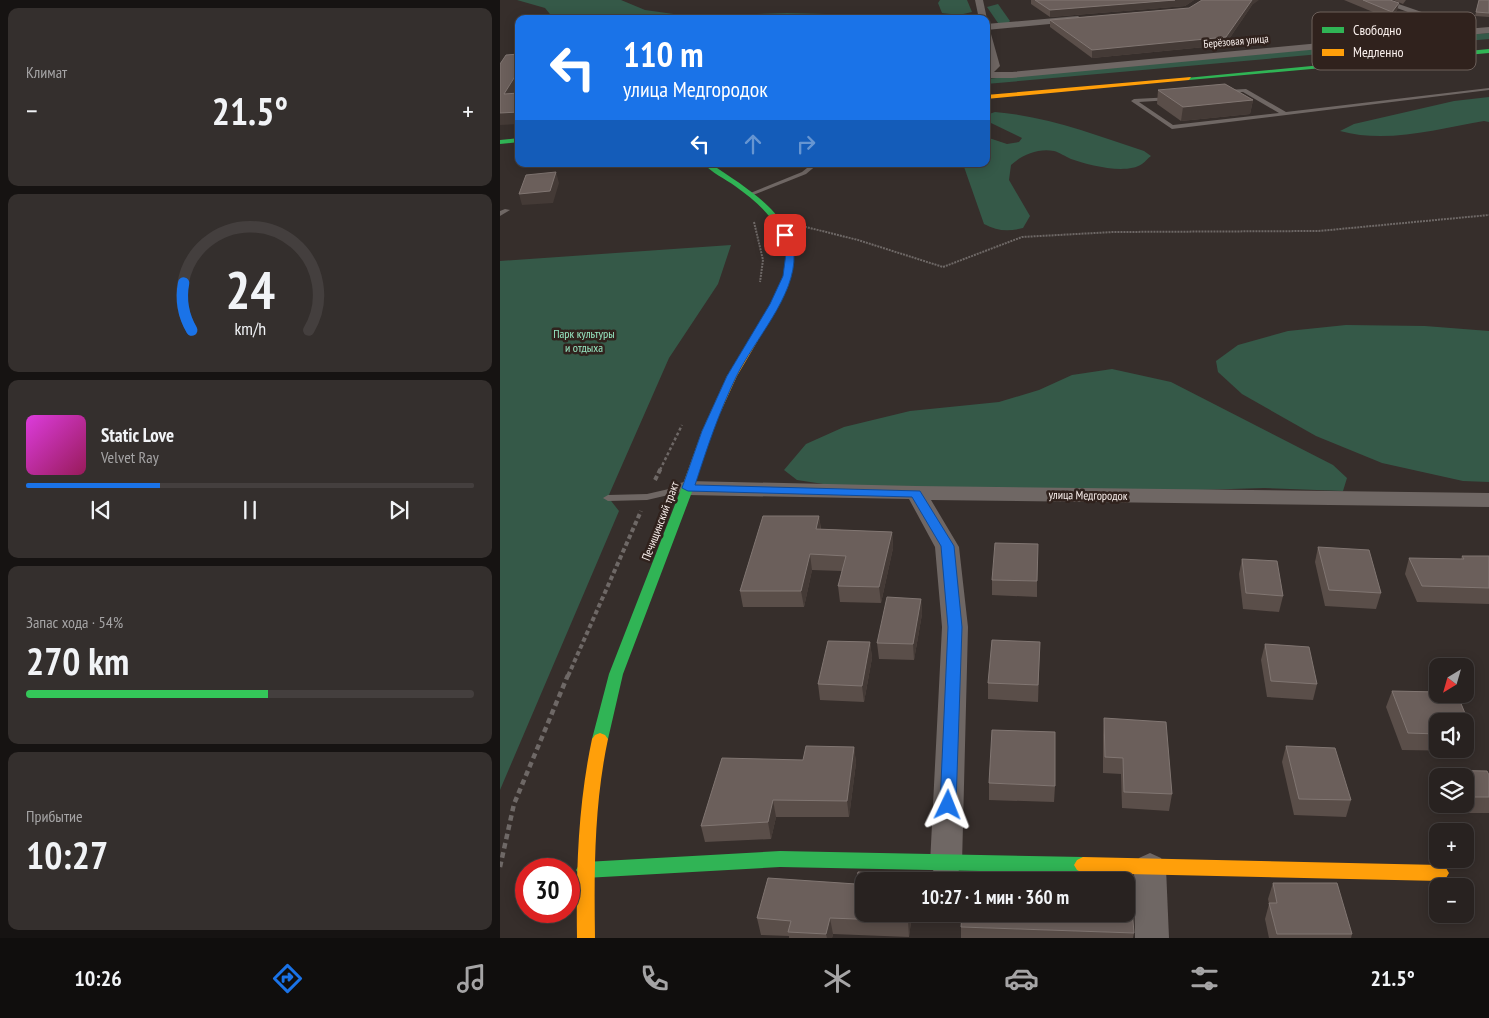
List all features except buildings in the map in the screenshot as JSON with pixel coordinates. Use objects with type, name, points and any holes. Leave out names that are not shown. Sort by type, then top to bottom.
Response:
[{"type":"street","points":[[979,0],[982,15]]},
{"type":"street","points":[[1379,0],[1414,12]]},
{"type":"street","points":[[990,27],[1092,18]]},
{"type":"street","name":"Берёзовая улица","points":[[1476,31],[1489,30]]},
{"type":"street","name":"Берёзовая улица","points":[[990,74],[1012,75],[1312,46]]},
{"type":"street","points":[[990,48],[995,66],[990,70]]},
{"type":"street","points":[[1476,52],[1489,51]]},
{"type":"street","points":[[990,97],[1312,67]]},
{"type":"street","points":[[500,142],[515,140]]},
{"type":"street","name":"Печищинский тракт","points":[[586,938],[585,870],[594,763],[616,674],[708,431],[732,376],[775,304],[788,276],[790,253],[778,220],[767,207],[751,194],[711,167]]},
{"type":"street","name":"улица Медгородок","points":[[688,488],[916,494],[1489,500]]},
{"type":"street","points":[[916,494],[947,546],[955,627],[946,864]]},
{"type":"street","points":[[585,870],[780,859],[1440,873]]},
{"type":"street","points":[[1150,868],[1152,938]]},
{"type":"lane","points":[[1174,97],[1134,102],[1172,127],[1284,112],[1489,89]]},
{"type":"lane","points":[[1214,93],[1244,90],[1284,112]]},
{"type":"lane","points":[[751,194],[804,173],[812,167]]},
{"type":"lane","points":[[608,498],[647,497],[688,488]]},
{"type":"path","points":[[778,220],[858,240],[943,267],[1022,237],[1113,232],[1319,231],[1489,215]]},
{"type":"green space","points":[[517,0],[621,0],[645,10],[681,15],[551,15],[545,8]]},
{"type":"green space","points":[[940,0],[967,0],[972,12],[959,15],[942,13],[938,3]]},
{"type":"green space","points":[[998,4],[1010,21],[1008,23],[998,23],[987,7]]},
{"type":"green space","points":[[787,13],[831,15],[721,15]]},
{"type":"green space","points":[[1489,33],[1489,39],[1476,40],[1476,34]]},
{"type":"green space","points":[[1312,49],[1312,55],[990,84],[990,79]]},
{"type":"green space","points":[[1489,97],[1489,122],[1484,121],[1394,136],[1358,135],[1340,131],[1354,124],[1454,101]]},
{"type":"green space","points":[[995,112],[1014,114],[1052,122],[1144,151],[1151,156],[1135,167],[1117,169],[1078,161],[1058,152],[1048,150],[1036,151],[1025,155],[1011,165],[1009,180],[1030,216],[1023,228],[1007,230],[993,228],[984,224],[964,167],[990,167],[990,138],[1007,144],[1019,142],[1022,138],[991,123],[990,114]]},
{"type":"green space","name":"Парк культуры и отдыха","points":[[731,245],[718,284],[669,358],[608,497],[619,511],[500,790],[500,261]]},
{"type":"green space","points":[[1346,325],[1425,326],[1489,331],[1489,482],[1463,481],[1382,463],[1316,436],[1242,394],[1218,372],[1216,361],[1238,345],[1288,331]]},
{"type":"green space","points":[[1112,369],[1171,382],[1333,465],[1347,478],[1343,491],[1264,488],[1096,493],[843,487],[797,480],[784,470],[806,444],[844,427],[910,411],[999,402],[1039,390],[1072,375]]},
{"type":"traffic: fast","points":[[1476,52],[1489,51]]},
{"type":"traffic: fast","points":[[1189,78],[1312,67]]},
{"type":"traffic: fast","points":[[500,142],[515,140]]},
{"type":"traffic: fast","points":[[712,167],[738,184],[768,209],[780,224],[788,240],[791,257],[788,277],[775,305]]},
{"type":"traffic: fast","points":[[600,739],[616,674],[689,484]]},
{"type":"traffic: fast","points":[[585,870],[780,859],[1083,865]]},
{"type":"traffic: slow","points":[[990,97],[1189,78]]},
{"type":"traffic: slow","points":[[689,484],[707,431],[732,376],[775,305]]},
{"type":"traffic: slow","points":[[586,938],[588,813],[600,739]]},
{"type":"traffic: slow","points":[[1083,865],[1440,873]]},
{"type":"route","points":[[785,235],[790,253],[788,276],[775,304],[732,376],[708,431],[688,488],[916,494],[947,546],[955,627],[948,805]]}]
